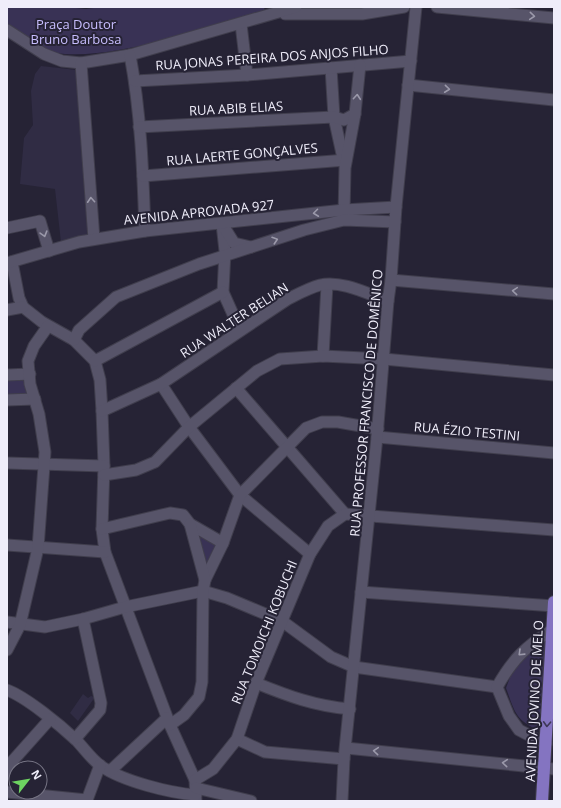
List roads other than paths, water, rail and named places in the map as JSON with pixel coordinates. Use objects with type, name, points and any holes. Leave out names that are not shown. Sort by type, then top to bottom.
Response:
[{"type":"main road","name":"AVENIDA JOVINO DE MELO","points":[[542,801],[549,768],[546,744],[554,602]]},
{"type":"street","points":[[7,30],[44,54],[62,61],[81,63],[130,55],[241,24],[270,10],[296,7]]},
{"type":"street","points":[[270,10],[362,10],[404,7]]},
{"type":"street","name":"RUA PROFESSOR FRANCISCO DE DOMÊNICO","points":[[342,801],[345,754],[378,433],[396,207],[416,7]]},
{"type":"street","points":[[437,7],[554,18]]},
{"type":"street","points":[[241,24],[247,75]]},
{"type":"street","points":[[130,55],[135,81],[139,127],[145,231]]},
{"type":"street","name":"RUA JONAS PEREIRA DOS ANJOS FILHO","points":[[135,81],[247,75],[410,61]]},
{"type":"street","points":[[81,63],[94,239]]},
{"type":"street","points":[[344,215],[345,162],[356,114],[360,66]]},
{"type":"street","points":[[330,68],[334,117],[345,162]]},
{"type":"street","points":[[408,85],[554,100]]},
{"type":"street","name":"RUA ABIB ELIAS","points":[[139,127],[334,117],[344,120],[356,114]]},
{"type":"street","name":"RUA LAERTE GONÇALVES","points":[[143,176],[345,162]]},
{"type":"street","name":"AVENIDA APROVADA 927","points":[[10,262],[94,239],[145,231],[344,215],[396,207]]},
{"type":"street","points":[[74,340],[79,330],[116,297],[199,264],[252,248],[344,215],[395,222]]},
{"type":"street","points":[[7,228],[40,221],[49,252]]},
{"type":"street","points":[[222,224],[234,243],[252,248]]},
{"type":"street","points":[[222,224],[225,256],[223,292],[240,330]]},
{"type":"street","points":[[10,262],[19,298],[23,307],[48,326],[74,340],[95,361],[100,380],[102,411],[104,470],[102,529],[104,552],[196,791]]},
{"type":"street","points":[[391,280],[554,294]]},
{"type":"street","name":"RUA WALTER BELIAN","points":[[102,411],[161,384],[288,299],[321,285],[344,287],[388,301]]},
{"type":"street","points":[[322,356],[327,285]]},
{"type":"street","points":[[95,361],[223,292]]},
{"type":"street","points":[[7,310],[23,307]]},
{"type":"street","points":[[7,650],[20,624],[38,548],[45,452],[28,361],[34,346],[48,326]]},
{"type":"street","points":[[7,463],[104,470],[136,470],[155,462],[189,427],[236,388],[257,371],[280,359],[322,356],[384,359],[554,375]]},
{"type":"street","points":[[7,375],[30,374]]},
{"type":"street","points":[[161,384],[189,427],[240,495],[310,554]]},
{"type":"street","points":[[236,388],[286,448],[345,514],[554,530]]},
{"type":"street","points":[[7,400],[35,399]]},
{"type":"street","name":"RUA ÉZIO TESTINI","points":[[240,495],[306,428],[322,422],[338,422],[378,433],[554,454]]},
{"type":"street","points":[[204,586],[240,495]]},
{"type":"street","points":[[102,529],[170,513],[183,515],[190,524],[222,543]]},
{"type":"street","name":"RUA TOMOICHI KOBUCHI","points":[[196,791],[237,739],[256,683],[310,554],[328,526],[345,514]]},
{"type":"street","points":[[110,771],[169,722],[184,715],[199,697],[202,682],[204,586],[190,524]]},
{"type":"street","points":[[7,544],[38,548],[104,552]]},
{"type":"street","points":[[7,622],[46,627],[83,619],[204,586],[227,598],[282,621],[344,664],[354,667],[497,687]]},
{"type":"street","points":[[361,592],[554,606]]},
{"type":"street","points":[[75,739],[100,710],[101,703],[83,619]]},
{"type":"street","points":[[546,744],[519,730],[508,716],[497,687],[508,666],[519,654],[552,630]]},
{"type":"street","points":[[256,683],[302,701],[330,708],[350,710]]},
{"type":"street","points":[[7,690],[16,693],[50,719],[75,739],[100,765],[110,771],[178,794],[196,791],[251,801]]},
{"type":"street","points":[[7,774],[9,765],[50,719]]},
{"type":"street","points":[[237,739],[266,752],[345,754],[549,768]]},
{"type":"street","points":[[7,792],[50,799],[87,800],[100,765]]},
{"type":"park label","name":"Praça Doutor Bruno Barbosa","points":[[76,32]]}]
